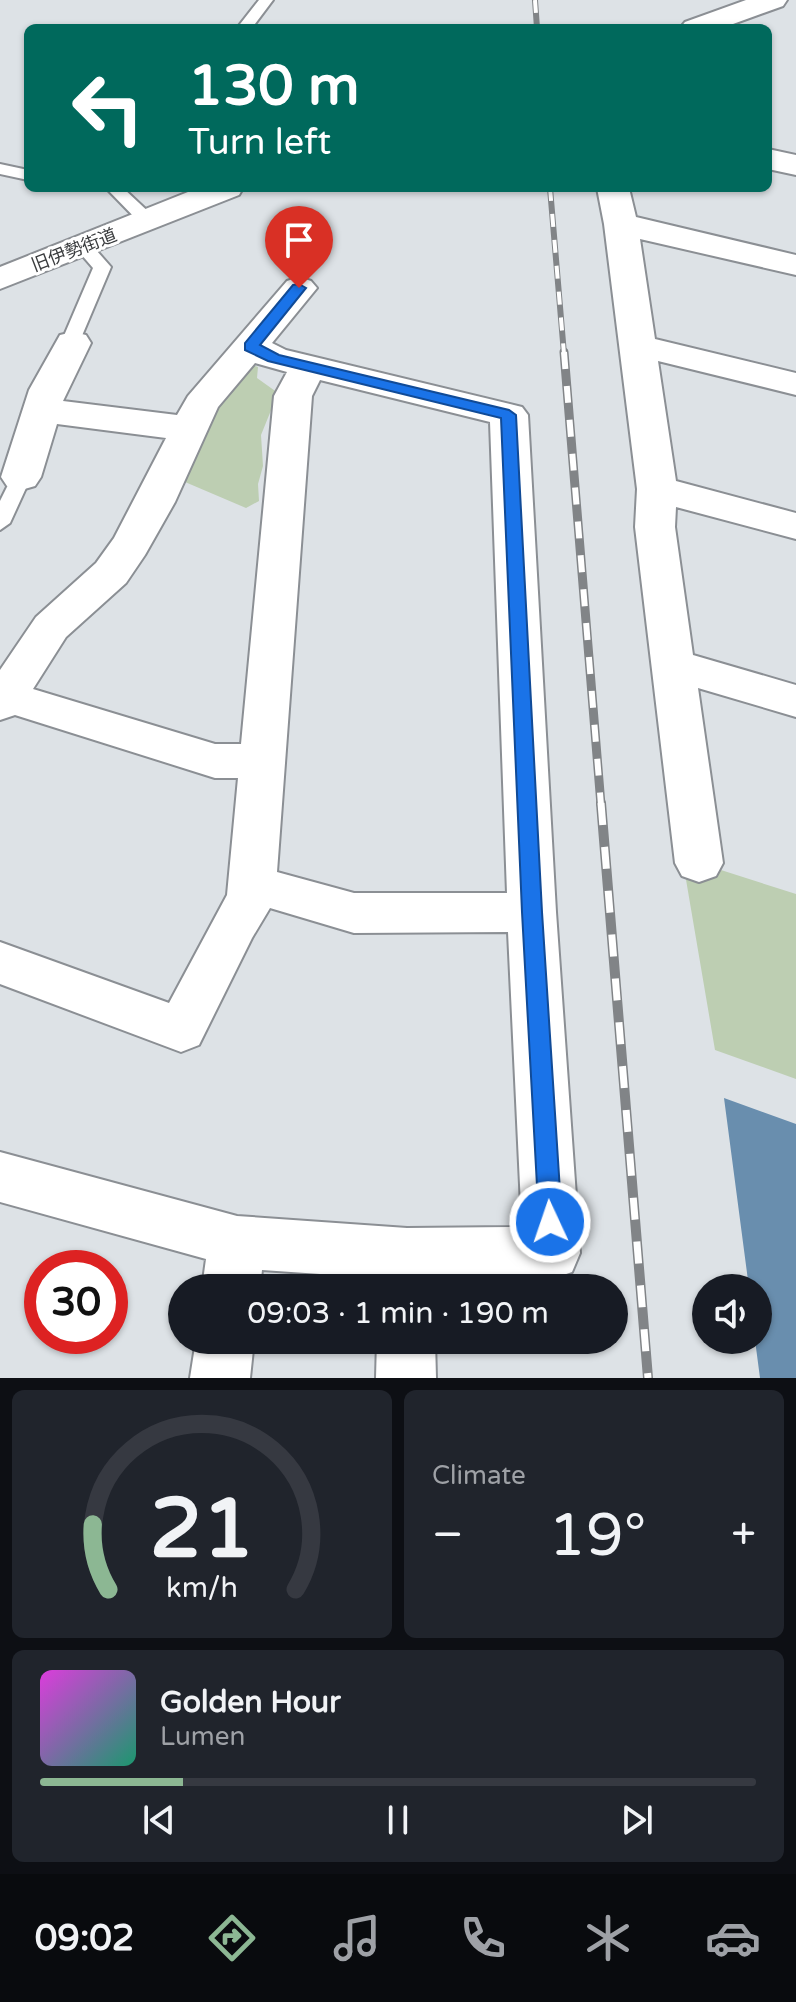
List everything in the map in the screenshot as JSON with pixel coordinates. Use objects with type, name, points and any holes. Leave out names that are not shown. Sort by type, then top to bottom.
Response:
[{"type":"street","points":[[706,24],[773,0]]},
{"type":"street","points":[[772,160],[796,165]]},
{"type":"street","name":"旧伊勢街道","points":[[0,279],[217,192]]},
{"type":"street","points":[[699,863],[655,527],[657,489],[617,206],[796,265]]},
{"type":"street","points":[[262,761],[215,761],[3,700],[51,627],[111,573],[155,502],[201,404],[299,288]]},
{"type":"street","points":[[21,477],[48,390],[73,343]]},
{"type":"street","points":[[636,345],[796,384]]},
{"type":"street","points":[[0,1177],[234,1265],[407,1271],[552,1253],[532,912],[509,415],[274,358],[251,347]]},
{"type":"street","points":[[0,963],[181,1030],[233,926],[251,899],[293,396],[309,366]]},
{"type":"street","points":[[42,410],[190,429]]},
{"type":"street","points":[[657,489],[796,526]]},
{"type":"street","points":[[674,665],[796,701]]},
{"type":"street","points":[[252,884],[354,913],[532,912]]},
{"type":"street","points":[[220,1378],[223,1354]]},
{"type":"street","points":[[406,1354],[406,1378]]},
{"type":"lane","points":[[247,24],[266,0]]},
{"type":"lane","points":[[0,169],[24,174]]},
{"type":"lane","points":[[116,192],[148,221]]},
{"type":"lane","points":[[73,343],[72,338],[102,267],[83,246]]},
{"type":"lane","points":[[0,523],[21,477]]},
{"type":"green space","points":[[248,363],[258,367],[257,378],[278,393],[261,435],[263,466],[258,484],[259,501],[246,508],[185,482],[215,407],[226,399]]},
{"type":"green space","points":[[683,862],[699,863],[796,894],[796,1079],[715,1050]]},
{"type":"water","points":[[724,1098],[796,1124],[796,1378],[760,1378],[757,1354],[772,1354],[772,1274],[747,1274]]},
{"type":"railway","points":[[535,0],[537,24]]},
{"type":"railway","points":[[550,192],[564,354]]},
{"type":"railway","points":[[564,352],[601,805]]},
{"type":"railway","points":[[601,803],[648,1378]]},
{"type":"route","points":[[299,288],[251,347],[274,358],[509,415],[550,1222]]}]
